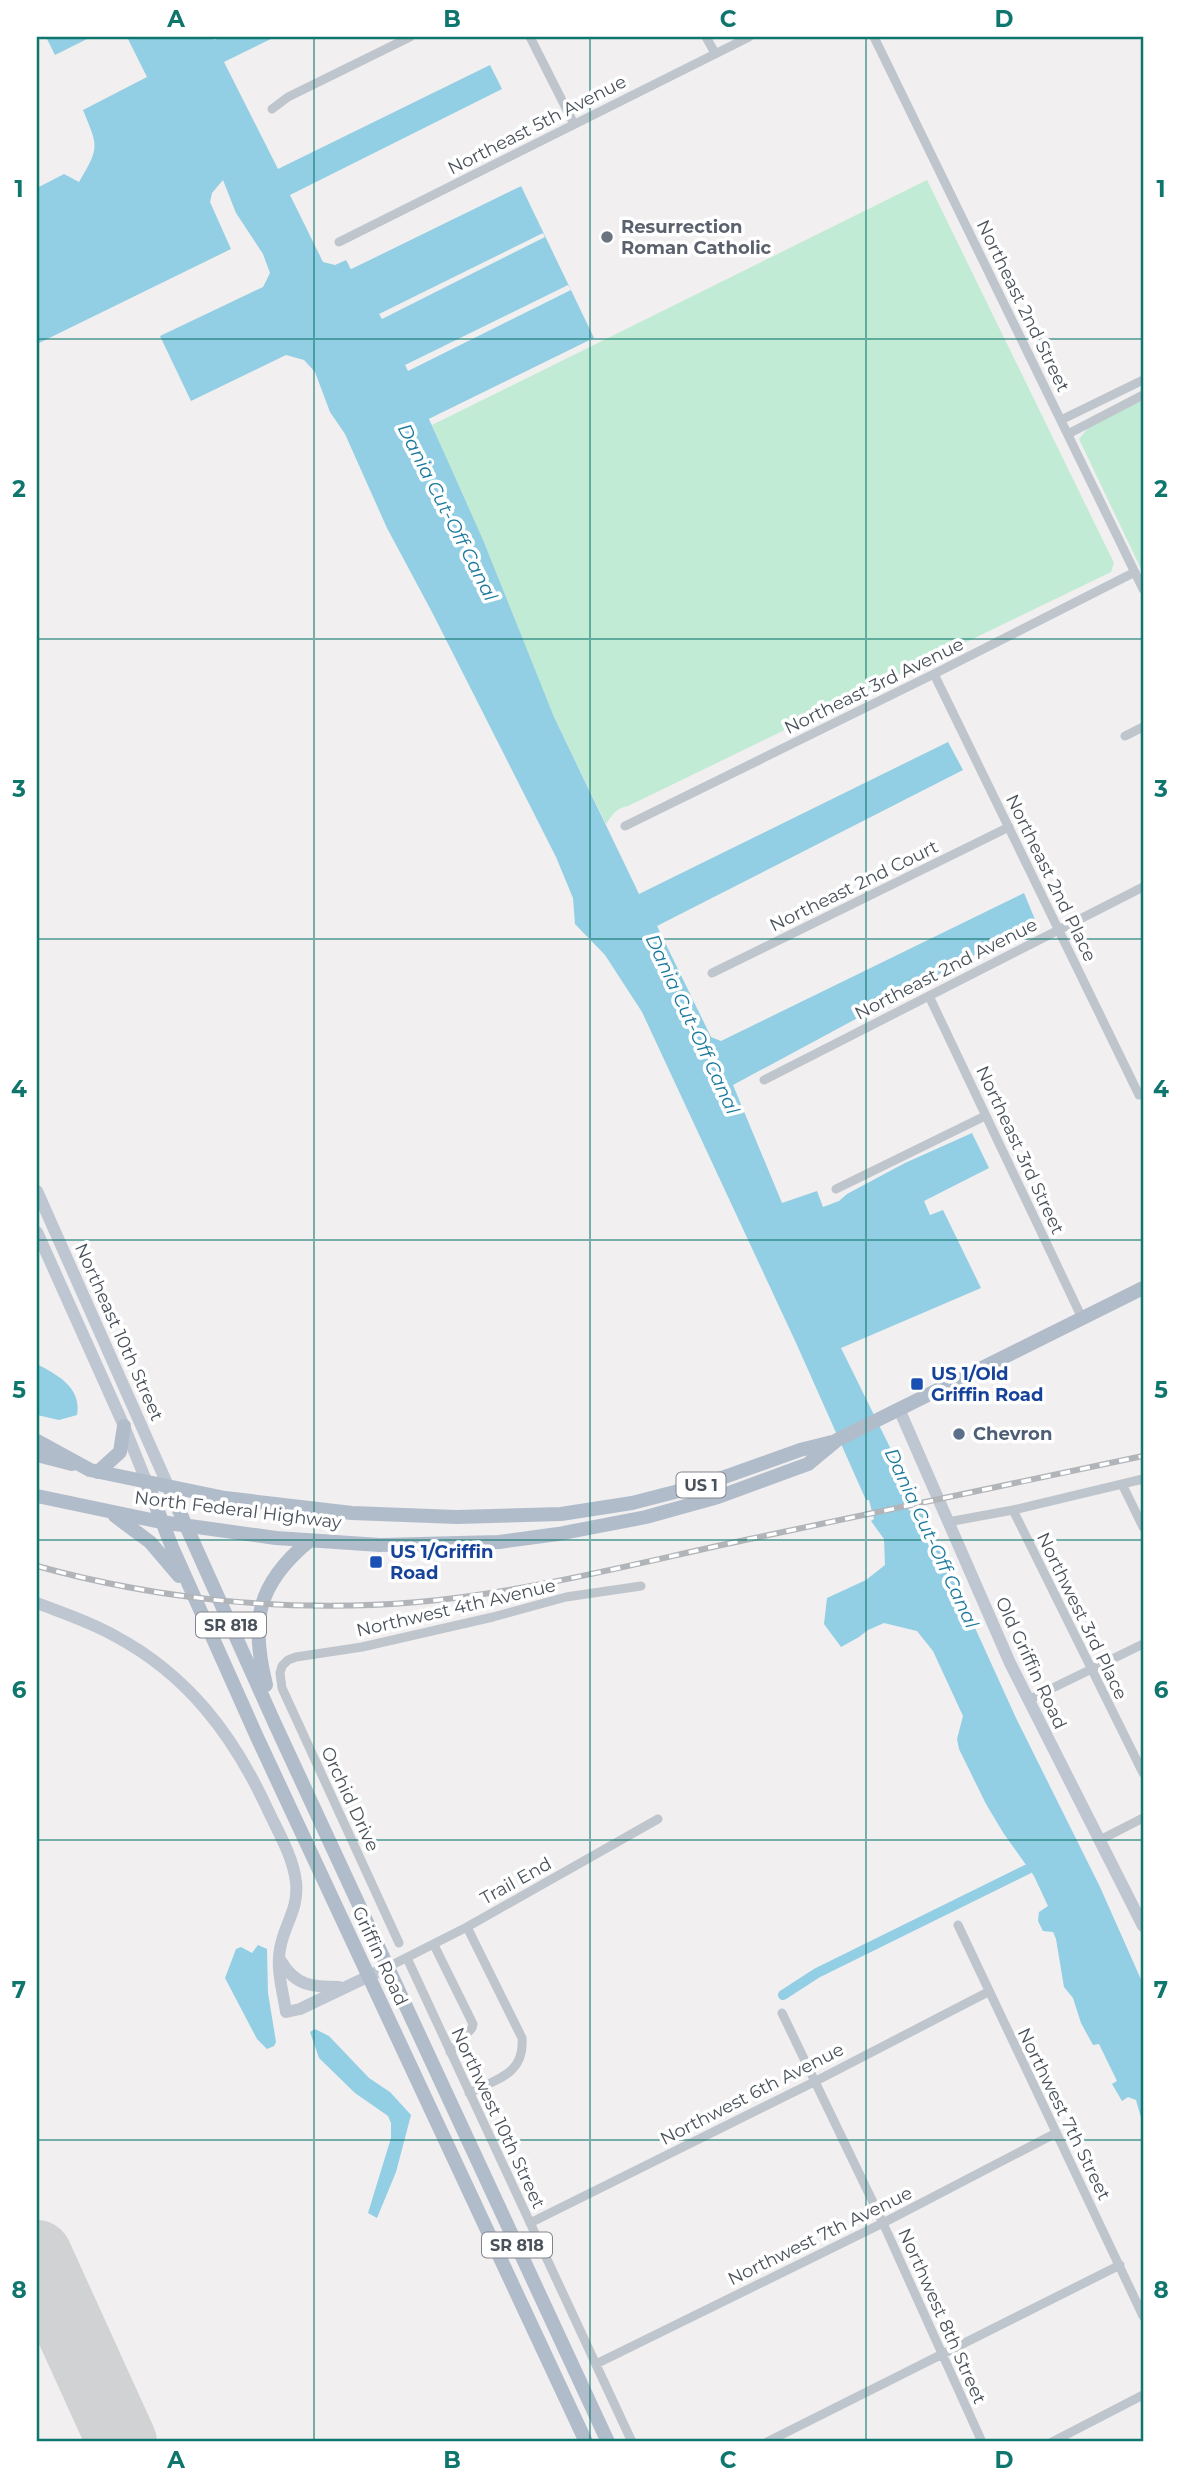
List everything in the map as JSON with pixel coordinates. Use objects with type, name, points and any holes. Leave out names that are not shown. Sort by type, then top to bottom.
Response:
[{"type":"main road","name":"North Federal Highway","points":[[37,1455],[169,1488],[225,1498],[352,1513],[445,1517],[561,1514],[599,1509],[669,1494],[837,1440],[1143,1288]]},
{"type":"main road","points":[[37,1441],[94,1471],[120,1452],[124,1426]]},
{"type":"main road","name":"North Federal Highway","points":[[37,1496],[161,1522],[309,1541],[380,1545],[470,1544],[558,1534],[646,1517],[718,1497],[808,1464],[837,1440]]},
{"type":"main road","name":"Griffin Road","points":[[147,1483],[191,1591],[586,2442]]},
{"type":"main road","name":"Griffin Road","points":[[169,1488],[275,1724],[608,2442]]},
{"type":"main road","points":[[111,1513],[150,1542],[191,1591]]},
{"type":"main road","points":[[275,1724],[258,1651],[260,1613],[264,1596],[278,1571],[288,1558],[309,1541]]},
{"type":"street","points":[[272,108],[288,97],[410,37]]},
{"type":"street","points":[[530,37],[574,124]]},
{"type":"street","points":[[706,37],[715,53]]},
{"type":"street","name":"Northeast 5th Avenue","points":[[339,242],[749,37]]},
{"type":"street","name":"Northeast 2nd Street","points":[[874,37],[1143,589]]},
{"type":"street","points":[[1061,420],[1143,380]]},
{"type":"street","points":[[1068,434],[1143,395]]},
{"type":"street","name":"Northeast 3rd Avenue","points":[[625,825],[1135,572]]},
{"type":"street","name":"Northeast 2nd Place","points":[[934,674],[1139,1095]]},
{"type":"street","points":[[1125,736],[1143,727]]},
{"type":"street","name":"Northeast 2nd Court","points":[[712,972],[1009,827]]},
{"type":"street","name":"Northeast 2nd Avenue","points":[[764,1080],[1143,887]]},
{"type":"street","name":"Northeast 3rd Street","points":[[929,996],[1082,1318]]},
{"type":"street","points":[[835,1189],[985,1116]]},
{"type":"street","name":"Northeast 10th Street","points":[[37,1191],[169,1488]]},
{"type":"street","name":"Northeast 10th Street","points":[[37,1232],[147,1483]]},
{"type":"street","name":"Old Griffin Road","points":[[899,1409],[1028,1700],[1143,1926]]},
{"type":"street","points":[[948,1522],[1013,1510],[1143,1479]]},
{"type":"street","points":[[1122,1484],[1143,1527]]},
{"type":"street","name":"Northwest 3rd Place","points":[[1013,1510],[1143,1773]]},
{"type":"street","points":[[558,1534],[561,1514]]},
{"type":"street","name":"Northwest 4th Avenue","points":[[282,1666],[296,1657],[362,1647],[494,1617],[566,1597],[641,1586]]},
{"type":"street","points":[[37,1603],[116,1636],[155,1662],[174,1676],[207,1710],[234,1745],[254,1780],[294,1869],[295,1905],[282,1940],[279,1958],[286,2012],[300,2009],[388,1968]]},
{"type":"street","points":[[1028,1700],[1143,1644]]},
{"type":"street","name":"Orchid Drive","points":[[282,1666],[282,1688],[399,1942]]},
{"type":"street","points":[[1100,1840],[1143,1818]]},
{"type":"street","name":"Trail End","points":[[388,1968],[467,1927],[658,1819]]},
{"type":"street","name":"Northwest 7th Street","points":[[958,1925],[1143,2316]]},
{"type":"street","points":[[467,1927],[522,2038],[523,2050],[516,2068],[469,2093]]},
{"type":"street","points":[[434,1945],[473,2024],[450,2052]]},
{"type":"street","points":[[279,1958],[289,1974],[301,1984],[347,1987]]},
{"type":"street","name":"Northwest 10th Street","points":[[407,1958],[632,2442]]},
{"type":"street","name":"Northwest 6th Avenue","points":[[530,2223],[988,1992]]},
{"type":"street","name":"Northwest 8th Street","points":[[782,2013],[883,2223],[982,2442]]},
{"type":"street","name":"Northwest 7th Avenue","points":[[596,2364],[883,2223],[1056,2133]]},
{"type":"street","points":[[767,2442],[1119,2265]]},
{"type":"street","points":[[1052,2442],[1143,2395]]},
{"type":"green space","points":[[927,180],[1114,563],[1111,572],[620,808],[606,824],[554,717],[432,425]]},
{"type":"green space","points":[[1143,400],[1143,573],[1079,439],[1088,428]]},
{"type":"water","points":[[46,37],[91,37],[55,55]]},
{"type":"water","name":"Dania Cut-Off Canal","points":[[127,37],[212,37],[214,40],[221,37],[275,37],[224,62],[278,169],[490,65],[502,89],[290,195],[323,262],[335,265],[346,260],[351,269],[521,186],[594,338],[429,419],[483,540],[554,717],[639,894],[948,742],[963,770],[657,926],[711,1037],[721,1041],[1024,893],[1036,922],[733,1085],[782,1203],[817,1191],[823,1207],[839,1201],[905,1163],[972,1133],[989,1168],[924,1201],[930,1215],[943,1210],[981,1288],[841,1348],[911,1490],[905,1493],[909,1511],[921,1509],[1016,1718],[1100,1887],[1143,1984],[1143,2125],[1136,2100],[1128,2097],[1122,2101],[1112,2084],[1117,2081],[1099,2044],[1093,2045],[1081,2023],[1073,1998],[1064,1987],[1056,1939],[1053,1932],[1043,1931],[1038,1921],[1039,1912],[1048,1906],[1034,1876],[986,1804],[959,1749],[957,1739],[963,1716],[933,1651],[917,1631],[884,1623],[841,1647],[824,1624],[827,1598],[866,1580],[885,1565],[884,1539],[871,1521],[874,1519],[869,1500],[866,1500],[642,1012],[605,955],[575,924],[573,898],[556,857],[387,528],[345,434],[330,412],[315,372],[304,360],[286,355],[191,401],[160,336],[263,287],[270,273],[263,254],[236,213],[223,180],[212,193],[210,202],[231,249],[37,344],[37,188],[64,174],[79,182],[91,161],[94,146],[92,132],[83,110],[147,77]]},
{"type":"water","points":[[37,1364],[72,1389],[78,1405],[77,1415],[59,1420],[37,1415]]},
{"type":"water","points":[[258,1945],[267,1949],[268,1993],[276,2042],[267,2049],[257,2039],[225,1978],[236,1949],[241,1947],[252,1953]]},
{"type":"water","points":[[315,2029],[329,2036],[369,2078],[390,2092],[411,2115],[396,2172],[377,2218],[368,2213],[391,2138],[391,2123],[388,2116],[355,2093],[319,2058],[310,2032]]},
{"type":"pier","points":[[519,182],[521,186],[351,269],[349,266]]},
{"type":"pier","points":[[543,233],[545,237],[382,319],[379,314]]},
{"type":"pier","points":[[568,285],[571,290],[408,371],[405,365]]},
{"type":"pier","points":[[594,338],[595,341],[431,422],[429,419]]},
{"type":"waterway","points":[[783,1995],[817,1973],[1028,1869]]},
{"type":"taxiway","points":[[37,2329],[67,2345],[90,2371]]},
{"type":"runway","points":[[37,2255],[122,2442]]},
{"type":"railway","points":[[37,1566],[130,1588],[226,1601],[322,1606],[418,1602],[582,1576],[1143,1456]]},
{"type":"place","name":"Resurrection Roman Catholic","points":[[607,237]]},
{"type":"place","name":"US 1/Old Griffin Road","points":[[917,1384]]},
{"type":"place","name":"Chevron","points":[[959,1434]]},
{"type":"place","name":"US 1/Griffin Road","points":[[376,1562]]}]
